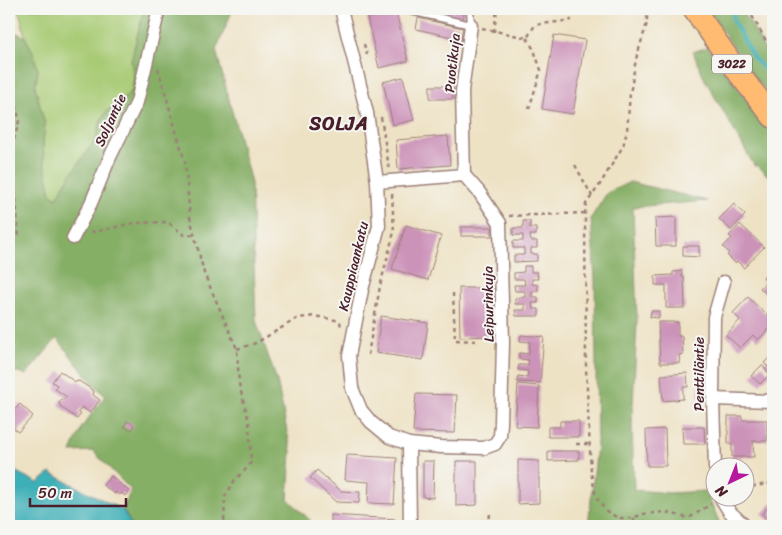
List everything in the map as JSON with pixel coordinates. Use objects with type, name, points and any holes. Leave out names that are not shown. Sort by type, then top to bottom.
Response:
[{"type":"main road","name":"3022","points":[[694,9],[735,68],[773,116]]},
{"type":"street","name":"Soljantie","points":[[73,238],[137,102],[159,9]]},
{"type":"street","name":"Kauppiaankatu","points":[[341,9],[367,113],[376,182],[379,226],[362,290],[349,356],[352,388],[362,410],[371,422],[389,438],[409,444]]},
{"type":"street","name":"Puotikuja","points":[[464,175],[462,91],[471,25]]},
{"type":"street","points":[[376,182],[464,175]]},
{"type":"street","name":"Leipurinkuja","points":[[409,444],[484,448],[495,444],[500,436],[504,342],[500,223],[479,192],[464,175]]},
{"type":"street","name":"Penttiläntie","points":[[715,458],[714,317],[724,282]]},
{"type":"street","points":[[713,399],[773,401]]},
{"type":"street","points":[[409,444],[410,526]]},
{"type":"street","points":[[726,508],[745,526]]},
{"type":"lane","name":"Puotikuja","points":[[402,9],[471,25]]},
{"type":"lane","points":[[470,9],[471,25]]},
{"type":"path","points":[[494,32],[498,9]]},
{"type":"path","points":[[644,9],[647,14],[647,23],[636,59],[630,94],[627,131],[623,146],[586,204],[586,368],[591,472],[596,497],[606,511],[618,518],[633,518],[644,514],[665,512],[689,518],[705,508]]},
{"type":"path","points":[[748,9],[773,53]]},
{"type":"path","points":[[527,38],[535,25],[572,20]]},
{"type":"path","points":[[471,25],[494,32],[527,38],[534,50],[541,70],[529,108]]},
{"type":"path","points":[[150,45],[185,162],[190,217],[204,273],[237,349],[239,384],[249,422],[251,462],[234,481],[225,497],[223,510],[224,526]]},
{"type":"path","points":[[9,100],[17,108],[19,121],[12,147],[19,239]]},
{"type":"path","points":[[575,165],[592,196]]},
{"type":"path","points":[[496,216],[585,213]]},
{"type":"path","points":[[94,232],[134,223],[168,222],[184,235],[194,235]]},
{"type":"path","points":[[453,293],[455,340],[477,341]]},
{"type":"path","points":[[237,349],[256,343],[298,318],[315,316],[340,321],[341,329]]},
{"type":"path","points":[[576,444],[589,444]]},
{"type":"path","points":[[754,486],[773,483]]},
{"type":"path","points":[[490,512],[490,526]]},
{"type":"path","points":[[633,518],[637,526]]},
{"type":"path","points":[[533,519],[533,526]]},
{"type":"green space","points":[[19,9],[144,9],[131,61],[134,77],[132,91],[109,109],[101,119],[96,139],[65,183],[57,198],[51,194],[44,161],[43,142],[45,125],[35,86],[38,71],[33,52],[25,37]]},
{"type":"green space","points":[[144,9],[233,9],[216,50],[251,183],[256,321],[277,381],[291,451],[288,499],[316,526],[132,526],[123,510],[131,490],[93,451],[71,452],[82,427],[105,396],[84,373],[57,338],[26,375],[19,372],[9,372],[9,341],[12,339],[15,327],[12,268],[9,267],[9,40],[15,32],[25,37],[33,52],[38,71],[35,86],[45,125],[43,142],[44,161],[51,194],[57,198],[65,183],[96,139],[101,120],[109,109],[132,91],[134,77],[131,61]]},
{"type":"green space","points":[[708,9],[739,9],[751,24],[773,62],[773,99],[751,73]]},
{"type":"green space","points":[[708,47],[773,137],[773,181],[757,165],[755,167],[704,78],[693,52]]},
{"type":"green space","points":[[630,182],[707,201],[633,207],[637,322],[632,425],[634,490],[670,493],[704,491],[704,508],[713,508],[721,526],[588,526],[597,446],[595,280],[591,218],[607,193]]},
{"type":"water","points":[[9,468],[38,483],[50,473],[123,510],[132,526],[9,526]]},
{"type":"building","points":[[423,9],[465,10],[462,22],[422,12]]},
{"type":"building","points":[[396,12],[408,61],[379,68],[367,18]]},
{"type":"building","points":[[418,18],[463,28],[461,39],[416,29]]},
{"type":"building","points":[[554,35],[585,40],[573,114],[542,109]]},
{"type":"building","points":[[403,77],[414,120],[393,125],[383,82]]},
{"type":"building","points":[[430,86],[453,86],[453,99],[430,99]]},
{"type":"building","points":[[448,136],[450,165],[398,169],[396,140]]},
{"type":"building","points":[[734,204],[745,215],[731,230],[719,219]]},
{"type":"building","points":[[676,217],[676,246],[656,246],[655,218]]},
{"type":"building","points":[[523,221],[530,221],[530,228],[536,228],[536,235],[530,235],[531,241],[537,241],[537,248],[531,248],[531,254],[537,254],[537,261],[514,262],[514,255],[524,255],[524,248],[513,248],[513,241],[523,241],[523,235],[513,235],[513,228],[523,228]]},
{"type":"building","points":[[740,224],[764,247],[744,268],[727,255],[729,253],[723,247],[732,238],[729,236]]},
{"type":"building","points":[[406,225],[441,236],[428,280],[392,269]]},
{"type":"building","points":[[461,227],[492,227],[492,236],[461,236]]},
{"type":"building","points":[[683,246],[699,246],[699,257],[683,256]]},
{"type":"building","points":[[524,266],[531,266],[531,272],[537,272],[538,279],[532,279],[532,284],[538,285],[538,291],[532,291],[532,297],[538,297],[538,303],[532,303],[533,309],[539,309],[539,316],[516,316],[515,310],[525,310],[525,304],[515,304],[515,298],[525,297],[525,291],[515,291],[514,285],[525,285],[524,279],[514,279],[514,273],[524,272]]},
{"type":"building","points":[[773,267],[773,300],[760,288],[766,282],[763,278]]},
{"type":"building","points":[[682,271],[682,277],[684,277],[685,308],[666,308],[666,285],[655,285],[655,276],[673,275],[673,272]]},
{"type":"building","points":[[459,288],[494,288],[495,336],[460,337]]},
{"type":"building","points":[[748,297],[773,321],[773,325],[758,340],[753,335],[740,348],[726,335],[740,320],[733,313]]},
{"type":"building","points":[[651,311],[659,311],[659,318],[650,317]]},
{"type":"building","points":[[381,316],[428,323],[423,360],[376,353]]},
{"type":"building","points":[[658,322],[678,322],[678,336],[682,336],[683,354],[679,355],[680,363],[660,363]]},
{"type":"building","points":[[521,335],[544,337],[540,383],[517,382],[518,376],[527,377],[528,371],[518,370],[519,365],[528,365],[529,360],[519,359],[519,353],[529,354],[530,342],[520,341]]},
{"type":"building","points":[[773,354],[773,377],[769,372],[771,370],[764,363]]},
{"type":"building","points":[[762,365],[770,374],[760,384],[751,376]]},
{"type":"building","points":[[60,371],[75,382],[79,381],[94,391],[93,395],[100,400],[90,413],[82,407],[78,412],[81,414],[77,419],[61,407],[59,403],[67,397],[55,389],[57,385],[52,382]]},
{"type":"building","points":[[687,373],[688,387],[683,387],[683,399],[663,401],[661,375]]},
{"type":"building","points":[[518,384],[539,386],[537,427],[515,426]]},
{"type":"building","points":[[699,385],[703,385],[703,396],[698,396]]},
{"type":"building","points":[[416,394],[457,395],[455,433],[413,432]]},
{"type":"building","points":[[20,404],[33,416],[18,432],[9,424],[9,416]]},
{"type":"building","points":[[728,416],[742,416],[742,420],[767,420],[767,441],[753,441],[754,457],[732,457],[732,444],[728,444]]},
{"type":"building","points":[[127,421],[134,425],[132,430],[124,427]]},
{"type":"building","points":[[560,421],[579,421],[579,437],[548,437],[548,427],[560,427]]},
{"type":"building","points":[[682,427],[704,427],[705,444],[683,444]]},
{"type":"building","points":[[665,429],[666,466],[647,466],[646,430]]},
{"type":"building","points":[[548,451],[579,451],[579,460],[548,461]]},
{"type":"building","points":[[347,455],[397,458],[394,504],[368,503],[369,482],[345,480]]},
{"type":"building","points":[[518,460],[539,461],[539,503],[518,504]]},
{"type":"building","points":[[423,461],[434,461],[433,498],[423,497]]},
{"type":"building","points":[[456,461],[477,461],[477,505],[456,506]]},
{"type":"building","points":[[317,470],[341,491],[360,492],[359,503],[336,502],[310,478]]},
{"type":"building","points":[[111,476],[129,491],[125,496],[122,493],[119,495],[116,492],[115,494],[103,485]]},
{"type":"building","points":[[773,502],[773,518],[770,522],[762,514]]},
{"type":"building","points":[[331,515],[395,519],[394,526],[331,526]]},
{"type":"building","points":[[456,524],[478,524],[478,526],[456,526]]},
{"type":"building","points":[[542,524],[563,524],[563,526],[542,526]]},
{"type":"waterway","points":[[734,9],[733,20],[753,57],[773,79]]},
{"type":"district","name":"SOLJA","points":[[339,123]]}]
